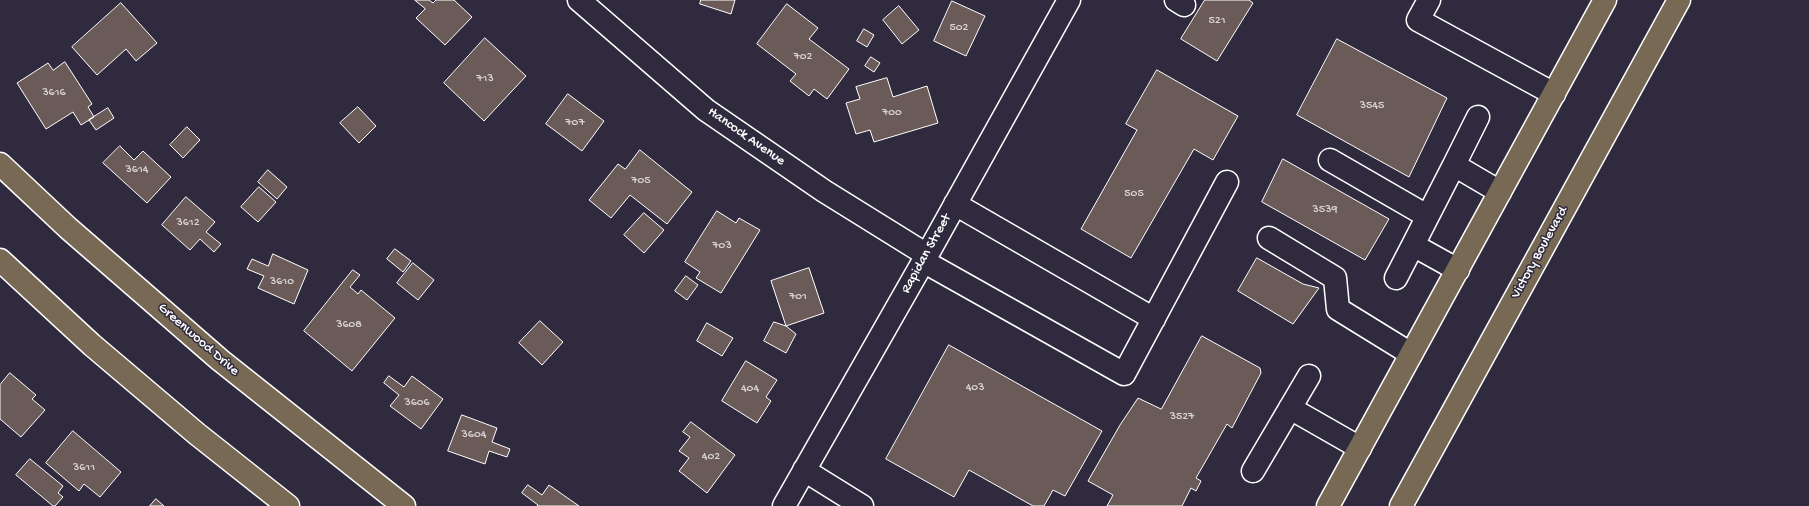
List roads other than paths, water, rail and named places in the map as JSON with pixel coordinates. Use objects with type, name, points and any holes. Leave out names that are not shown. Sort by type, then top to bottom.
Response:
[{"type":"main road","points":[[1328,506],[1605,0]]},
{"type":"main road","name":"Victory Boulevard","points":[[1401,506],[1679,0]]},
{"type":"main road","name":"Greenwood Drive","points":[[0,164],[68,228],[220,360],[404,506]]},
{"type":"main road","points":[[0,260],[92,345],[197,434],[288,506]]},
{"type":"street","name":"Rapidan Street","points":[[784,506],[1069,0]]},
{"type":"street","points":[[1428,0],[1418,20],[1554,94]]},
{"type":"street","name":"Hancock Avenue","points":[[583,2],[706,110],[925,258],[1124,374],[1154,318]]},
{"type":"street","points":[[1396,278],[1478,118]]},
{"type":"street","points":[[1330,160],[1427,216]]},
{"type":"street","points":[[1454,165],[1500,192]]},
{"type":"street","points":[[955,204],[1154,318],[1227,182]]},
{"type":"street","points":[[1270,238],[1334,278],[1338,310],[1411,354]]},
{"type":"street","points":[[1413,244],[1458,270]]},
{"type":"street","points":[[1253,471],[1309,376]]},
{"type":"street","points":[[1290,408],[1360,448]]},
{"type":"street","points":[[804,470],[862,506]]}]
